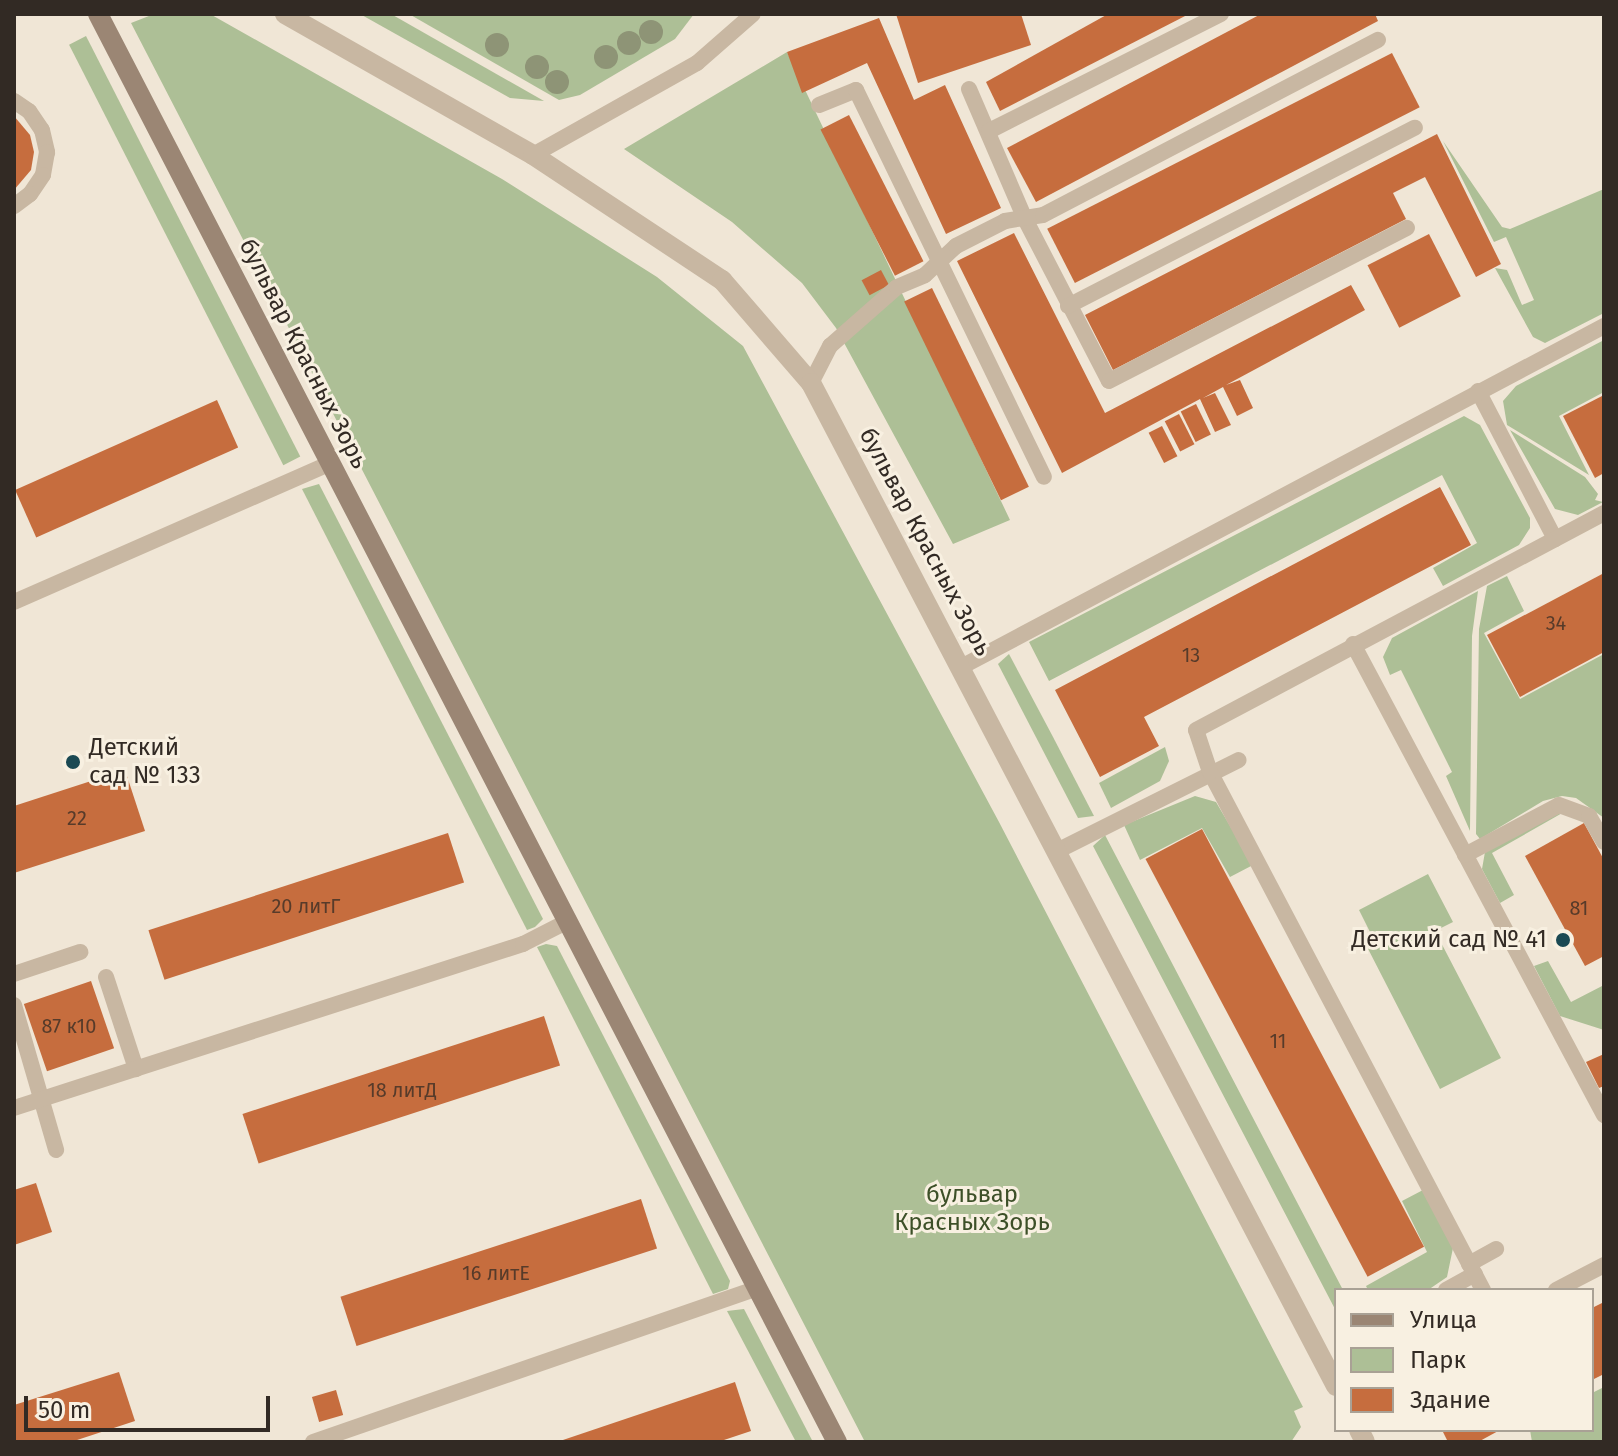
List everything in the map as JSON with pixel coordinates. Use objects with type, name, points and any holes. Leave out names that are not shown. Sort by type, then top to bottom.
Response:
[{"type":"street","name":"бульвар Красных Зорь","points":[[98,14],[837,1442]]},
{"type":"street","name":"бульвар Красных Зорь","points":[[285,14],[533,155],[722,280],[811,383],[963,666],[1057,851],[1329,1357],[1334,1378]]},
{"type":"lane","points":[[533,155],[697,63],[753,14]]},
{"type":"lane","points":[[989,131],[1221,14]]},
{"type":"lane","points":[[811,383],[830,346],[897,287],[925,275],[939,260],[1005,221],[1043,215],[1378,40]]},
{"type":"lane","points":[[969,89],[1025,219],[1109,381],[1407,228]]},
{"type":"lane","points":[[819,105],[856,90],[1044,477]]},
{"type":"lane","points":[[14,101],[29,111],[42,130],[47,152],[43,175],[30,194],[14,206]]},
{"type":"lane","points":[[1068,306],[1415,128]]},
{"type":"lane","points":[[963,666],[1604,326]]},
{"type":"lane","points":[[1478,391],[1555,539]]},
{"type":"lane","points":[[14,602],[330,463]]},
{"type":"lane","points":[[1482,1288],[1210,772],[1196,730],[1604,513]]},
{"type":"lane","points":[[1353,644],[1604,1115]]},
{"type":"lane","points":[[1057,851],[1239,760]]},
{"type":"lane","points":[[1465,855],[1559,805],[1589,816],[1604,842]]},
{"type":"lane","points":[[14,1108],[523,944],[568,921]]},
{"type":"lane","points":[[14,974],[80,952]]},
{"type":"lane","points":[[106,977],[136,1069]]},
{"type":"lane","points":[[14,1005],[56,1150]]},
{"type":"lane","points":[[1448,1288],[1496,1249]]},
{"type":"lane","points":[[1560,1288],[1604,1265]]},
{"type":"lane","points":[[313,1442],[757,1288]]},
{"type":"green space","name":"бульвар Красных Зорь","points":[[154,14],[210,14],[502,179],[657,277],[743,346],[999,822],[1303,1407],[1294,1411],[1301,1427],[1291,1442],[865,1442],[131,23]]},
{"type":"green space","points":[[360,14],[391,14],[544,101],[510,98]]},
{"type":"green space","points":[[409,14],[694,14],[675,39],[580,95],[559,100]]},
{"type":"green space","points":[[86,36],[300,457],[283,465],[69,45]]},
{"type":"green space","points":[[787,52],[1010,520],[953,544],[836,328],[802,283],[732,222],[624,149]]},
{"type":"green space","points":[[1443,141],[1502,227],[1510,229],[1604,189],[1604,313],[1545,343],[1533,337],[1495,268],[1507,270],[1522,305],[1534,300],[1506,237],[1494,242]]},
{"type":"green space","points":[[1604,340],[1604,392],[1559,416],[1589,475],[1507,425],[1503,401],[1516,386]]},
{"type":"green space","points":[[1464,416],[1480,425],[1530,518],[1530,528],[1519,545],[1443,586],[1433,568],[1477,543],[1442,475],[1049,681],[1029,642]]},
{"type":"green space","points":[[1510,430],[1585,477],[1598,494],[1595,500],[1603,502],[1578,515],[1555,509]]},
{"type":"green space","points":[[319,484],[543,919],[535,927],[527,930],[302,489]]},
{"type":"green space","points":[[1507,576],[1524,611],[1484,633],[1520,699],[1604,654],[1604,818],[1576,798],[1562,796],[1543,801],[1480,839],[1476,834],[1479,629],[1487,586]]},
{"type":"green space","points":[[1478,591],[1472,636],[1470,831],[1446,776],[1452,772],[1401,670],[1390,675],[1383,657],[1392,638]]},
{"type":"green space","points":[[1009,654],[1094,816],[1078,818],[998,664]]},
{"type":"green space","points":[[1165,747],[1169,761],[1160,781],[1111,808],[1099,783]]},
{"type":"green space","points":[[1195,796],[1216,802],[1253,865],[1230,877],[1202,828],[1140,860],[1124,825]]},
{"type":"green space","points":[[1564,812],[1492,853],[1514,895],[1500,903],[1482,869],[1485,852],[1531,823]]},
{"type":"green space","points":[[1105,835],[1342,1288],[1334,1288],[1334,1307],[1093,846]]},
{"type":"green space","points":[[1428,874],[1453,922],[1435,931],[1501,1058],[1440,1089],[1364,941],[1372,936],[1359,910]]},
{"type":"green space","points":[[546,944],[557,946],[730,1281],[728,1289],[713,1294],[537,947]]},
{"type":"green space","points":[[1548,961],[1571,1002],[1604,985],[1604,1030],[1560,1016],[1534,966]]},
{"type":"green space","points":[[1423,1190],[1453,1248],[1447,1277],[1431,1288],[1367,1288],[1427,1252],[1402,1201]]},
{"type":"green space","points":[[744,1309],[813,1442],[796,1442],[727,1311]]},
{"type":"green space","points":[[1604,1387],[1604,1442],[1532,1442],[1530,1432],[1594,1432],[1594,1392]]},
{"type":"building","points":[[896,14],[1021,14],[1031,45],[918,83]]},
{"type":"building","points":[[1108,14],[1189,14],[1000,111],[986,82]]},
{"type":"building","points":[[1261,14],[1375,14],[1378,21],[1036,202],[1007,148]]},
{"type":"building","points":[[879,18],[914,100],[945,85],[1001,208],[946,234],[867,63],[802,93],[787,52]]},
{"type":"building","points":[[1392,53],[1420,107],[1075,283],[1047,229]]},
{"type":"building","points":[[849,115],[923,261],[895,276],[820,130]]},
{"type":"building","points":[[14,116],[30,135],[34,152],[31,170],[14,190]]},
{"type":"building","points":[[1437,134],[1501,264],[1476,277],[1425,177],[1393,193],[1406,219],[1113,370],[1085,315]]},
{"type":"building","points":[[1014,233],[1105,413],[1351,285],[1365,310],[1226,385],[1240,380],[1253,408],[1237,416],[1223,387],[1203,398],[1215,393],[1231,425],[1215,432],[1200,399],[1062,473],[957,261]]},
{"type":"building","points":[[1429,234],[1461,296],[1399,328],[1368,265]]},
{"type":"building","points":[[881,270],[889,285],[870,295],[862,280]]},
{"type":"building","points":[[932,288],[1029,487],[1001,500],[904,302]]},
{"type":"building","points":[[1604,395],[1604,473],[1595,478],[1563,416]]},
{"type":"building","points":[[217,400],[238,448],[36,537],[15,490]]},
{"type":"building","points":[[1196,404],[1211,435],[1196,442],[1181,411]]},
{"type":"building","points":[[1179,414],[1194,444],[1180,452],[1165,421]]},
{"type":"building","points":[[1162,426],[1177,456],[1164,463],[1149,433]]},
{"type":"building","points":[[1440,487],[1471,545],[1144,717],[1159,746],[1100,777],[1055,690]]},
{"type":"building","points":[[1604,573],[1604,652],[1520,697],[1487,635]]},
{"type":"building","points":[[125,770],[145,831],[14,873],[14,806]]},
{"type":"building","points":[[1584,823],[1604,860],[1604,956],[1585,966],[1525,856]]},
{"type":"building","points":[[1202,829],[1424,1247],[1368,1277],[1145,859]]},
{"type":"building","points":[[448,833],[464,882],[164,980],[148,930]]},
{"type":"building","points":[[91,981],[114,1048],[47,1071],[24,1004]]},
{"type":"building","points":[[544,1016],[560,1065],[259,1163],[243,1114]]},
{"type":"building","points":[[1604,1054],[1604,1086],[1599,1088],[1586,1062]]},
{"type":"building","points":[[36,1183],[52,1232],[14,1245],[14,1190]]},
{"type":"building","points":[[641,1199],[657,1248],[357,1346],[340,1297]]},
{"type":"building","points":[[1604,1302],[1604,1374],[1594,1379],[1594,1307]]},
{"type":"building","points":[[119,1372],[135,1421],[71,1442],[14,1442],[14,1405]]},
{"type":"building","points":[[735,1382],[751,1431],[718,1442],[557,1442]]},
{"type":"building","points":[[336,1390],[343,1415],[319,1422],[312,1397]]},
{"type":"building","points":[[1443,1432],[1496,1432],[1478,1442],[1448,1442]]},
{"type":"place","name":"Детский сад № 133","points":[[73,762]]},
{"type":"place","name":"Детский сад № 41","points":[[1563,940]]}]
